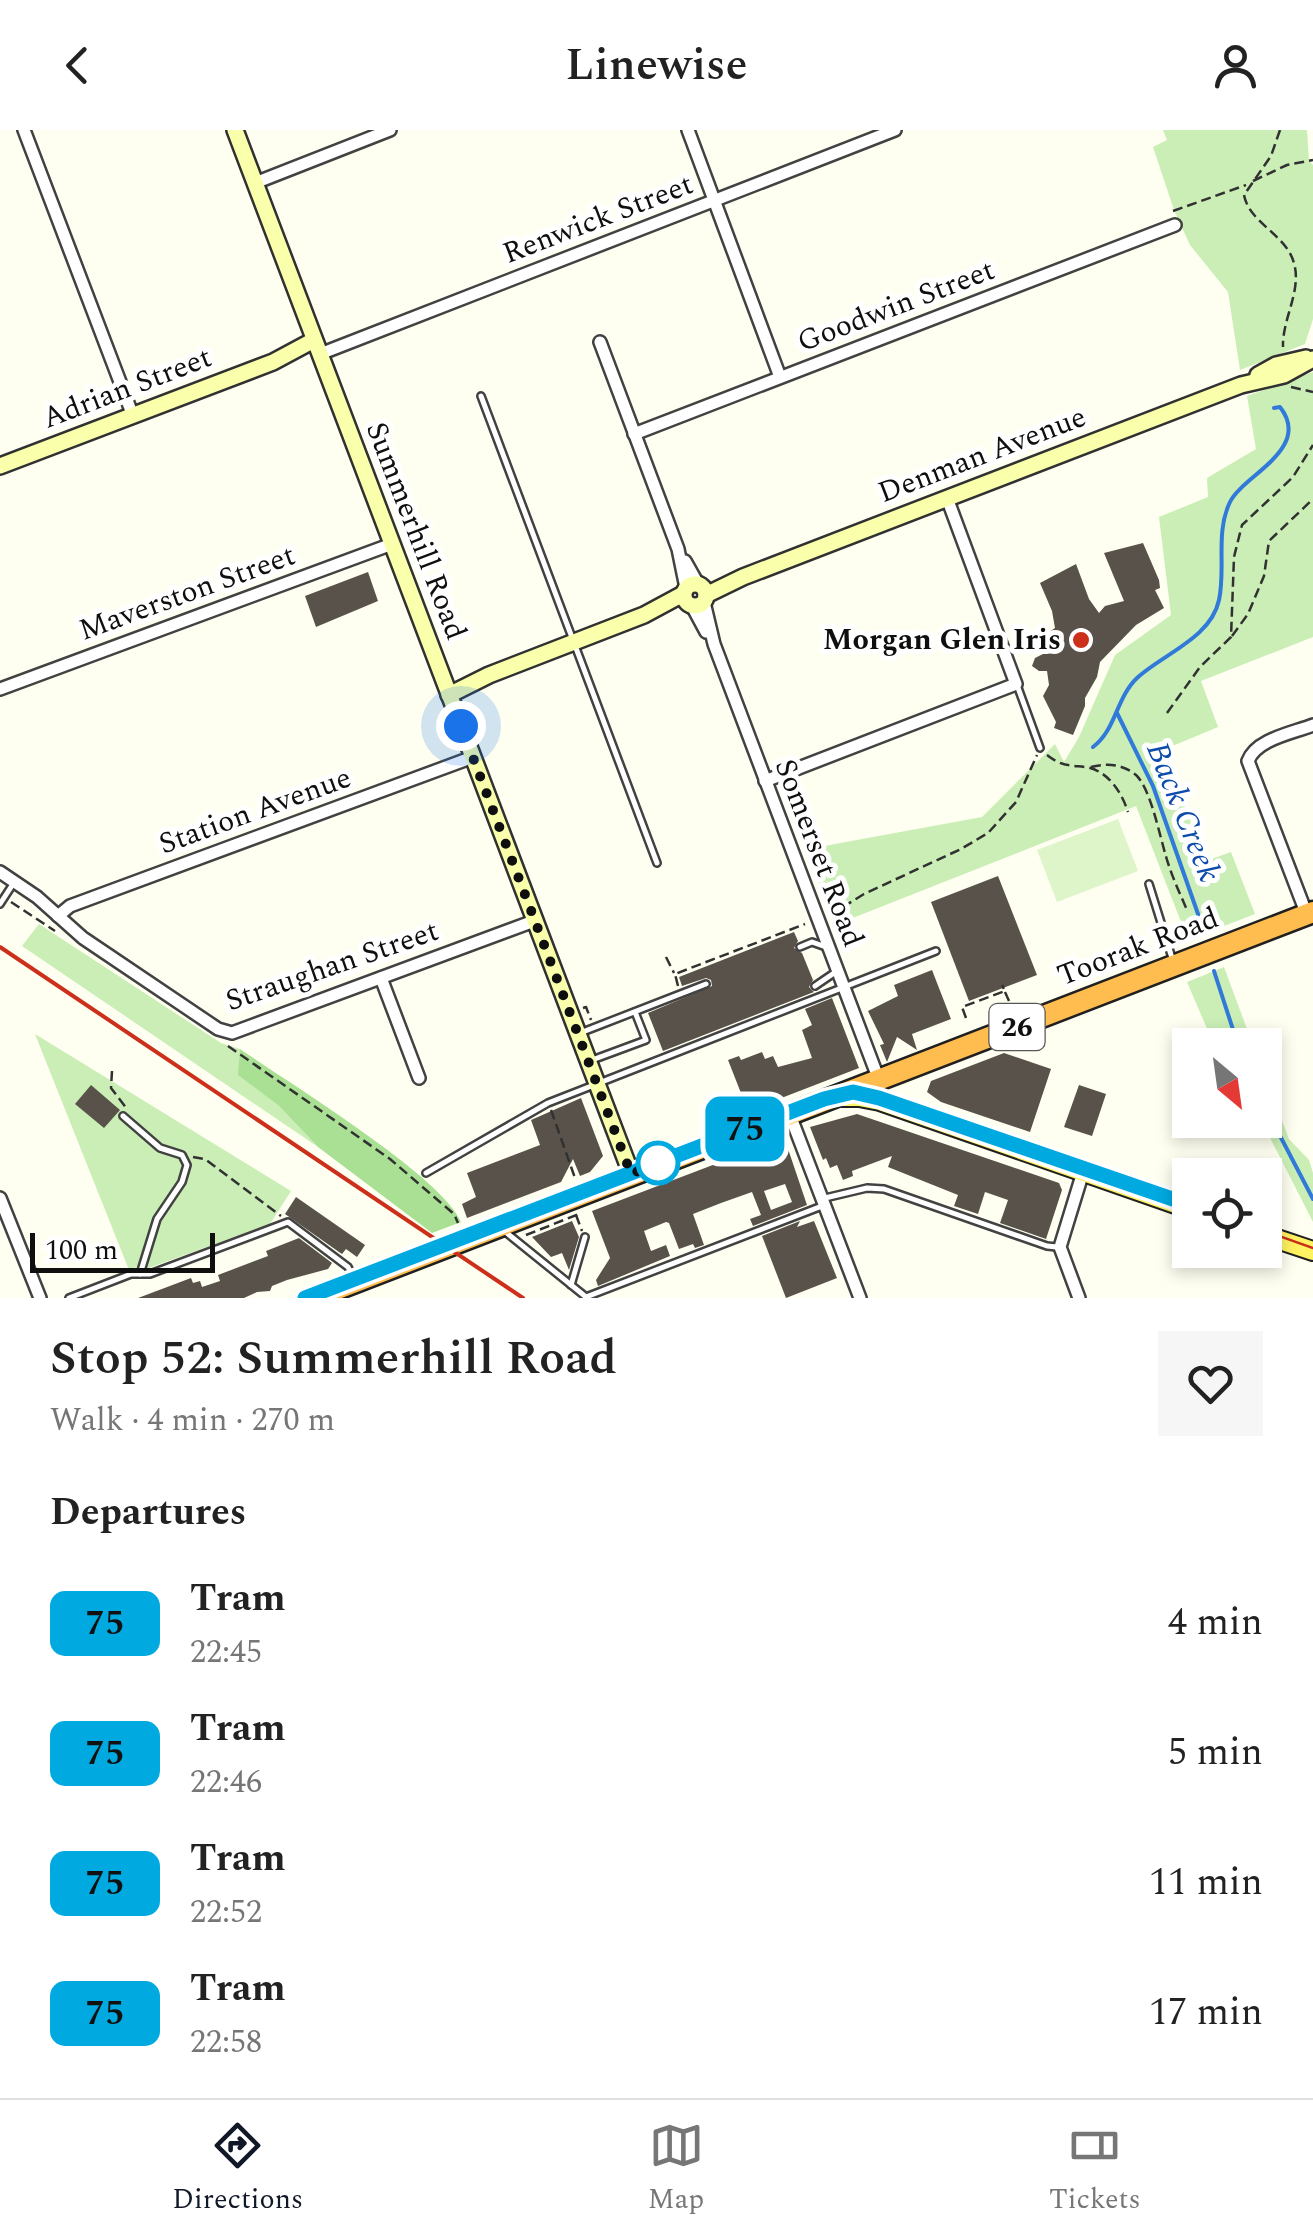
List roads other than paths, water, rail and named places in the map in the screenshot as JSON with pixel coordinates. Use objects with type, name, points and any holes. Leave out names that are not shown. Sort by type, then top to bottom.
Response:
[{"type":"highway","name":"Toorak Road","points":[[314,1298],[1310,914]]},
{"type":"main road","points":[[905,1110],[895,1087],[908,1069]]},
{"type":"main road","points":[[830,1100],[866,1097],[1172,1203]]},
{"type":"main road","points":[[1282,1240],[1313,1251]]},
{"type":"street","points":[[24,130],[133,416]]},
{"type":"street","name":"Summerhill Road","points":[[234,130],[632,1176]]},
{"type":"street","points":[[254,183],[390,130]]},
{"type":"street","points":[[688,130],[780,377]]},
{"type":"street","name":"Renwick Street","points":[[318,349],[894,130]]},
{"type":"street","name":"Goodwin Street","points":[[634,434],[1175,225]]},
{"type":"street","name":"Somerset Road","points":[[600,342],[879,1080]]},
{"type":"street","name":"Adrian Street","points":[[0,466],[273,362],[318,349]]},
{"type":"street","name":"Denman Avenue","points":[[448,692],[1241,385],[1284,375],[1313,357]]},
{"type":"street","name":"Denman Avenue","points":[[1241,385],[1276,365],[1313,357]]},
{"type":"street","points":[[765,781],[1016,684],[947,498]]},
{"type":"street","name":"Maverston Street","points":[[0,689],[392,544]]},
{"type":"street","points":[[1310,914],[1248,761],[1251,752],[1260,746],[1313,725]]},
{"type":"street","name":"Station Avenue","points":[[58,916],[88,900],[473,757]]},
{"type":"street","points":[[0,872],[58,916]]},
{"type":"street","name":"Straughan Street","points":[[58,916],[83,938],[228,1032],[534,921]]},
{"type":"street","points":[[381,978],[419,1078]]},
{"type":"street","points":[[790,1115],[859,1295],[843,1298]]},
{"type":"street","points":[[1079,1298],[1060,1247],[1083,1172]]},
{"type":"street","points":[[0,1198],[38,1298]]},
{"type":"lane","points":[[480,396],[657,863]]},
{"type":"lane","points":[[1016,684],[1040,748]]},
{"type":"lane","points":[[0,904],[15,882]]},
{"type":"lane","points":[[1149,884],[1175,966]]},
{"type":"lane","points":[[800,946],[812,942],[828,947]]},
{"type":"lane","points":[[426,1172],[548,1103],[936,951]]},
{"type":"lane","points":[[815,986],[837,971]]},
{"type":"lane","points":[[577,1034],[706,984]]},
{"type":"lane","points":[[588,1062],[646,1040],[635,1012]]},
{"type":"lane","points":[[123,1116],[160,1148],[182,1154],[187,1165],[182,1182],[156,1219],[140,1274]]},
{"type":"lane","points":[[499,1227],[586,1297],[867,1188],[884,1189],[1047,1246],[1060,1247]]},
{"type":"lane","points":[[69,1298],[174,1265],[288,1222],[348,1267],[354,1282]]},
{"type":"lane","points":[[570,1284],[585,1237]]},
{"type":"waterway","name":"Back Creek","points":[[1093,747],[1107,732],[1124,695],[1137,678],[1196,635],[1214,613],[1221,588],[1223,526],[1230,502],[1282,449],[1288,436],[1288,422],[1280,407],[1274,408]]},
{"type":"waterway","name":"Back Creek","points":[[1117,713],[1153,786],[1204,931]]},
{"type":"waterway","name":"Back Creek","points":[[1214,971],[1232,1028]]},
{"type":"waterway","name":"Back Creek","points":[[1281,1138],[1313,1199]]},
{"type":"tram line","name":"75","points":[[305,1298],[848,1092],[879,1098],[1172,1199]]},
{"type":"tram line","points":[[305,1298],[824,1099],[853,1092],[879,1097],[1172,1199]]},
{"type":"tram line","points":[[1282,1237],[1313,1248]]},
{"type":"railway","points":[[0,947],[523,1298]]},
{"type":"place","name":"Morgan Glen Iris","points":[[1081,640]]}]
